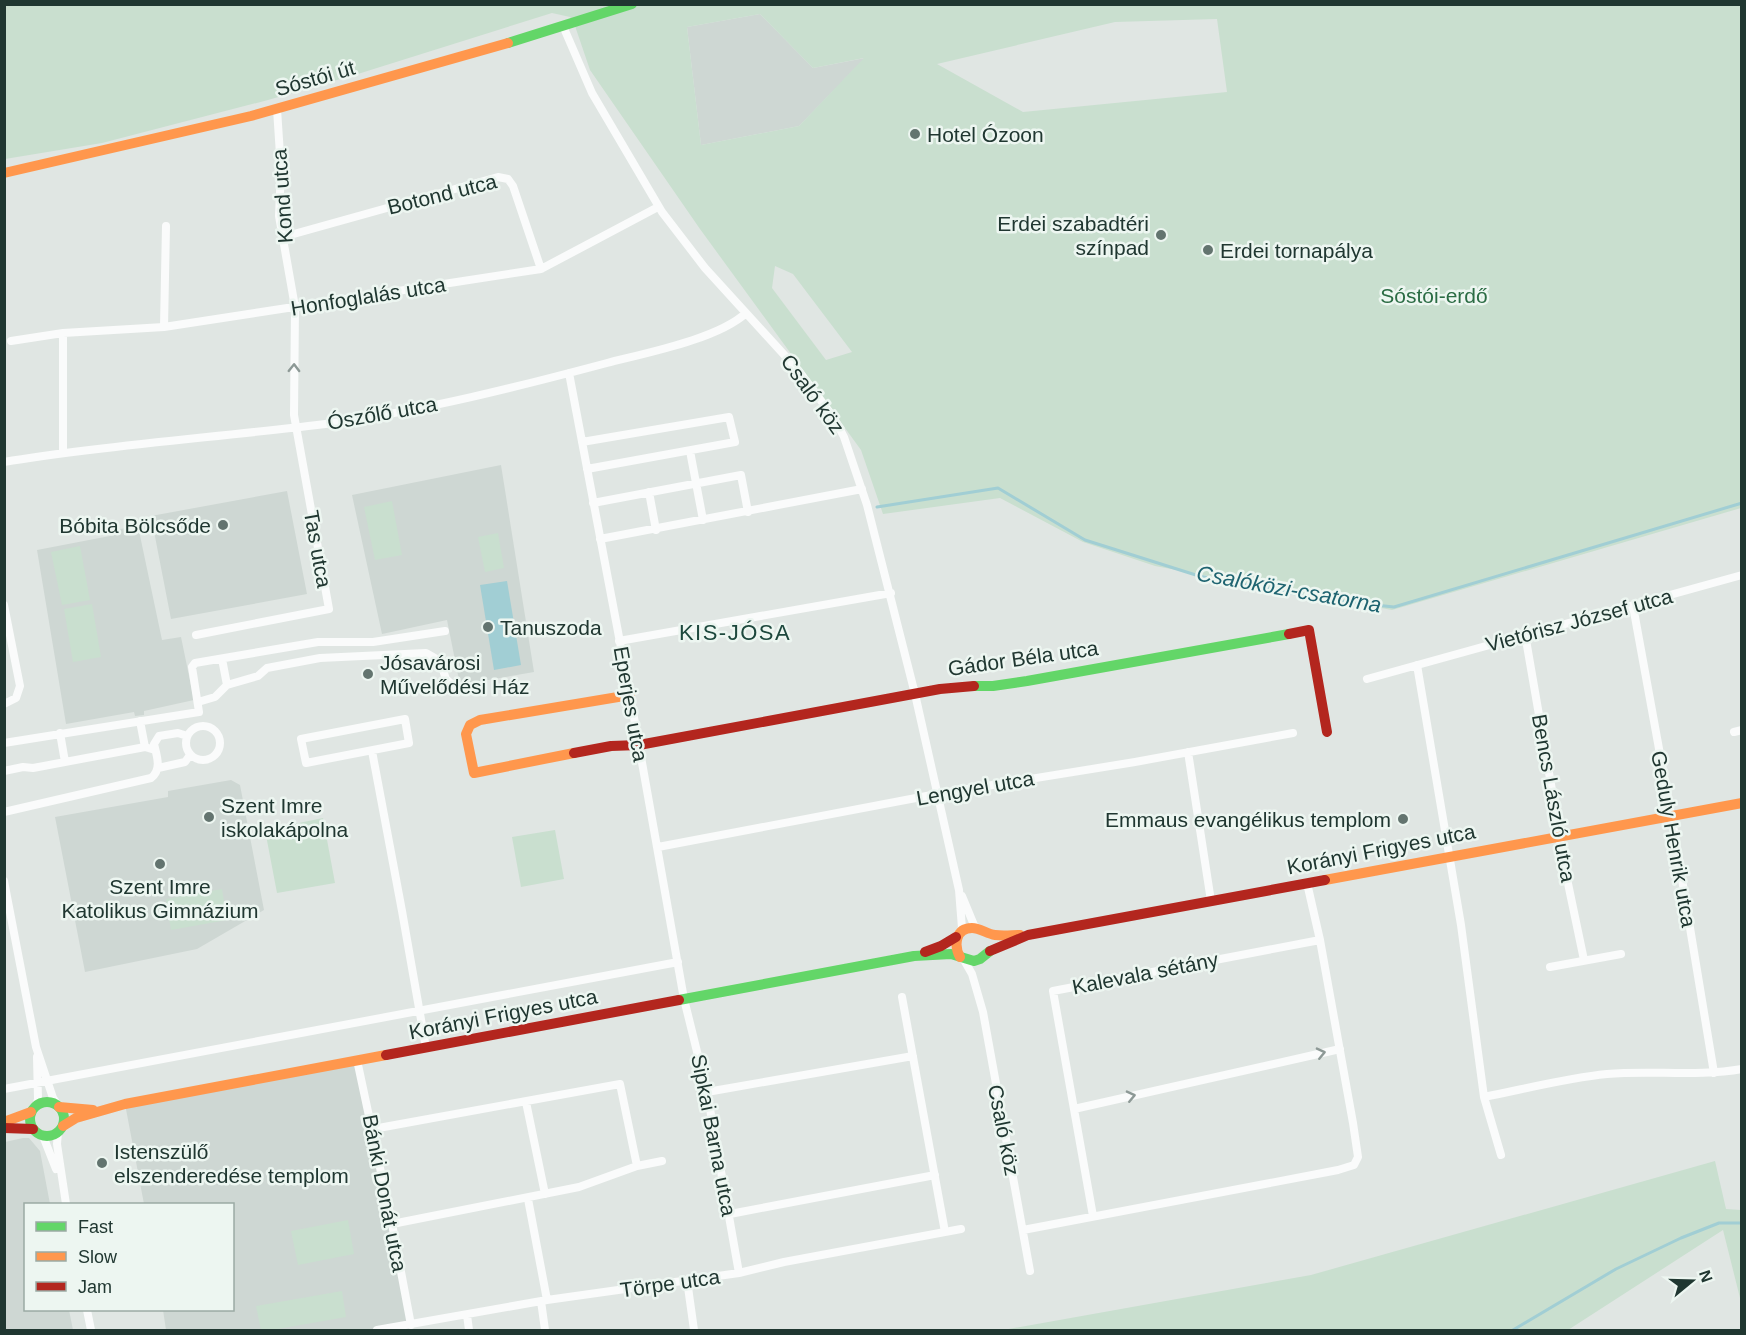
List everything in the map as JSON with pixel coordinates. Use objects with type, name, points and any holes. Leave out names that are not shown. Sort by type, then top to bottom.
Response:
[{"type":"street","name":"Sóstói út","points":[[4,173],[123,147],[277,109],[633,4]]},
{"type":"street","name":"Csaló köz","points":[[563,26],[592,93],[658,207],[705,268],[798,370],[834,418],[844,437],[862,489],[891,593],[915,694],[959,890],[962,928],[958,935]]},
{"type":"street","name":"Kond utca","points":[[277,109],[281,170],[279,216],[295,307],[294,415],[297,426]]},
{"type":"street","name":"Botond utca","points":[[283,237],[498,177],[508,179],[513,186],[541,269]]},
{"type":"street","name":"Honfoglalás utca","points":[[11,341],[63,333],[164,327],[541,269],[658,207]]},
{"type":"street","points":[[164,327],[166,226]]},
{"type":"street","name":"Ószőlő utca","points":[[4,462],[63,453],[333,422],[502,391],[674,346],[729,326],[746,313]]},
{"type":"street","points":[[63,333],[63,453]]},
{"type":"street","name":"Eperjes utca","points":[[569,373],[658,847],[684,999]]},
{"type":"street","points":[[582,442],[729,417],[735,442],[587,469]]},
{"type":"street","name":"Tas utca","points":[[196,635],[329,609],[297,426]]},
{"type":"street","points":[[690,451],[703,520]]},
{"type":"street","points":[[593,503],[741,475],[748,512]]},
{"type":"street","points":[[600,539],[862,489]]},
{"type":"street","points":[[649,492],[656,530]]},
{"type":"street","name":"Vietórisz József utca","points":[[1367,679],[1742,575]]},
{"type":"street","points":[[619,640],[891,593]]},
{"type":"street","points":[[4,604],[20,686],[16,699],[4,704]]},
{"type":"street","name":"Geduly Henrik utca","points":[[1633,606],[1714,1073]]},
{"type":"street","name":"Gádor Béla utca","points":[[630,695],[480,720],[470,725],[466,734],[474,772],[611,746],[639,745],[962,686],[993,686],[1027,681],[1309,630],[1327,732]]},
{"type":"street","points":[[4,743],[199,712],[192,667],[195,663],[318,642],[373,642],[446,631]]},
{"type":"street","name":"Bencs László utca","points":[[1525,634],[1558,836],[1584,960]]},
{"type":"street","points":[[318,642],[320,658]]},
{"type":"street","points":[[198,702],[215,697],[227,685],[258,676],[267,668],[320,658],[426,653],[440,661],[446,679],[456,687]]},
{"type":"street","points":[[222,659],[227,685]]},
{"type":"street","points":[[1417,665],[1461,925],[1484,1096],[1501,1155]]},
{"type":"street","points":[[405,719],[409,744],[372,751],[306,763],[301,739],[405,719]]},
{"type":"street","points":[[140,721],[145,747]]},
{"type":"street","points":[[197,727],[207,727],[215,732],[219,743],[216,755],[206,760],[199,760],[190,755],[186,743],[187,736],[197,727]]},
{"type":"street","points":[[60,733],[65,762]]},
{"type":"street","points":[[4,812],[151,778],[156,774],[158,768],[154,744],[159,736],[178,733],[187,736]]},
{"type":"street","name":"Lengyel utca","points":[[658,847],[937,794],[1293,733]]},
{"type":"street","points":[[4,771],[23,767],[33,768],[145,747],[155,750]]},
{"type":"street","points":[[372,751],[426,1048]]},
{"type":"street","points":[[1188,752],[1211,901]]},
{"type":"street","points":[[158,768],[185,762],[190,755]]},
{"type":"street","name":"Korányi Frigyes utca","points":[[914,956],[941,946],[968,928],[991,935],[1028,935],[1742,803]]},
{"type":"street","points":[[4,881],[36,1047],[53,1098],[64,1115],[57,1144],[66,1203]]},
{"type":"street","points":[[1023,1230],[1338,1170],[1354,1165],[1358,1157],[1340,1049],[1307,883]]},
{"type":"street","name":"Csaló köz","points":[[959,890],[974,924],[981,931]]},
{"type":"street","points":[[981,931],[988,941],[983,956]]},
{"type":"street","points":[[958,935],[955,950],[962,958]]},
{"type":"street","name":"Korányi Frigyes utca","points":[[61,1129],[76,1118],[99,1110],[914,956],[951,954],[970,962],[1028,935]]},
{"type":"street","name":"Kalevala sétány","points":[[1093,1216],[1053,991],[1320,940]]},
{"type":"street","points":[[1550,967],[1622,954]]},
{"type":"street","name":"Csaló köz","points":[[976,989],[977,966],[983,956]]},
{"type":"street","name":"Csaló köz","points":[[962,958],[972,974],[983,1012],[1030,1271]]},
{"type":"street","name":"Korányi Frigyes utca","points":[[4,1089],[678,962]]},
{"type":"street","points":[[902,997],[945,1232]]},
{"type":"street","name":"Sipkai Barna utca","points":[[684,999],[707,1092],[739,1273]]},
{"type":"street","points":[[33,1129],[30,1121],[38,1082],[36,1047]]},
{"type":"street","points":[[1074,1109],[1340,1049]]},
{"type":"street","points":[[707,1092],[913,1056]]},
{"type":"street","name":"Bánki Donát utca","points":[[357,1060],[373,1129],[411,1325]]},
{"type":"street","points":[[1484,1096],[1606,1074],[1714,1073],[1742,1069]]},
{"type":"street","points":[[373,1129],[620,1084],[638,1166]]},
{"type":"street","points":[[4,1122],[47,1102],[59,1107]]},
{"type":"street","points":[[526,1102],[545,1194]]},
{"type":"street","name":"Korányi Frigyes utca","points":[[59,1107],[99,1110]]},
{"type":"street","points":[[4,1128],[33,1129],[44,1136],[51,1136],[61,1129]]},
{"type":"street","points":[[44,1136],[62,1185]]},
{"type":"street","points":[[392,1224],[528,1199],[579,1187],[638,1166],[662,1161]]},
{"type":"street","points":[[730,1214],[935,1175]]},
{"type":"street","points":[[528,1199],[544,1301],[545,1330]]},
{"type":"street","name":"Törpe utca","points":[[377,1330],[544,1301],[739,1273],[784,1262],[961,1229]]},
{"type":"street","points":[[687,1280],[694,1330]]},
{"type":"street","points":[[87,1311],[91,1330]]},
{"type":"street","points":[[467,1315],[470,1330]]},
{"type":"shaded area","points":[[760,14],[813,68],[865,58],[799,126],[701,145],[687,27]]},
{"type":"shaded area","points":[[501,465],[534,672],[460,685],[447,620],[382,634],[352,495]]},
{"type":"shaded area","points":[[287,491],[307,594],[171,619],[151,516]]},
{"type":"shaded area","points":[[138,526],[162,640],[181,637],[194,700],[144,711],[144,715],[135,716],[134,712],[66,724],[37,550],[115,535],[114,530]]},
{"type":"shaded area","name":"Szent Imre Katolikus Gimnázium","points":[[231,780],[240,785],[264,910],[197,949],[85,972],[55,817],[168,797],[168,791]]},
{"type":"shaded area","points":[[357,1060],[411,1325],[377,1330],[166,1330],[163,1311],[234,1311],[234,1203],[144,1203],[125,1104]]},
{"type":"shaded area","points":[[29,1138],[40,1151],[50,1203],[24,1203],[24,1311],[69,1311],[73,1330],[5,1330],[5,1142]]},
{"type":"green space","name":"Sóstói-erdő","points":[[5,5],[1741,5],[1741,508],[1392,610],[1155,566],[1083,542],[1000,498],[883,514],[861,450],[700,229],[590,70],[570,17],[552,13],[268,100],[102,143],[5,159]],"holes":[[[760,14],[813,68],[864,58],[799,126],[701,145],[687,27]],[[1217,19],[1227,92],[1023,112],[937,64],[1115,22]],[[775,266],[793,274],[852,352],[826,360],[772,288]]]},
{"type":"green space","points":[[392,501],[402,555],[375,560],[364,507]]},
{"type":"green space","points":[[498,533],[504,568],[485,572],[478,537]]},
{"type":"green space","points":[[80,546],[90,600],[62,605],[51,552]]},
{"type":"green space","points":[[92,604],[101,657],[73,662],[64,609]]},
{"type":"green space","points":[[323,818],[335,883],[277,893],[265,830]]},
{"type":"green space","points":[[555,830],[564,879],[521,887],[512,837]]},
{"type":"green space","points":[[222,889],[227,920],[171,930],[166,899]]},
{"type":"green space","points":[[1715,1161],[1726,1209],[1741,1210],[1741,1302],[1723,1230],[1568,1330],[1003,1330],[1311,1275]]},
{"type":"green space","points":[[348,1220],[354,1254],[298,1265],[291,1231]]},
{"type":"green space","points":[[342,1291],[346,1317],[261,1330],[256,1306]]},
{"type":"water","points":[[507,581],[521,665],[494,670],[480,585]]},
{"type":"waterway","name":"Csalóközi-csatorna","points":[[877,507],[998,488],[1085,540],[1199,576],[1329,600],[1394,607],[1742,503]]},
{"type":"waterway","points":[[1513,1330],[1616,1269],[1681,1238],[1719,1223],[1742,1223]]},
{"type":"traffic: fast","points":[[508,43],[632,4]]},
{"type":"traffic: fast","points":[[974,686],[1027,681],[1289,634]]},
{"type":"traffic: fast","points":[[679,1000],[914,956],[951,954],[974,961],[990,951]]},
{"type":"traffic: fast","points":[[47,1102],[59,1107],[64,1119],[59,1131],[47,1136],[35,1131],[30,1119],[35,1107],[47,1102]]},
{"type":"traffic: slow","points":[[4,173],[251,116],[508,43]]},
{"type":"traffic: slow","points":[[574,753],[474,773],[466,734],[470,725],[480,720],[630,695]]},
{"type":"traffic: slow","points":[[1325,880],[1742,803]]},
{"type":"traffic: slow","points":[[960,957],[957,938],[966,929],[975,928],[995,935],[1020,935]]},
{"type":"traffic: slow","points":[[63,1126],[76,1118],[125,1104],[386,1055]]},
{"type":"traffic: slow","points":[[59,1107],[93,1110]]},
{"type":"traffic: slow","points":[[4,1122],[31,1112]]},
{"type":"traffic: jam","points":[[1289,634],[1309,630],[1327,732]]},
{"type":"traffic: jam","points":[[574,753],[611,746],[639,745],[940,689],[974,686]]},
{"type":"traffic: jam","points":[[990,951],[1028,935],[1325,880]]},
{"type":"traffic: jam","points":[[925,952],[956,937]]},
{"type":"traffic: jam","points":[[386,1055],[679,1000]]},
{"type":"traffic: jam","points":[[4,1128],[33,1129]]},
{"type":"place","name":"Hotel Ózoon","points":[[915,134]]},
{"type":"place","name":"Erdei szabadtéri színpad","points":[[1161,235]]},
{"type":"place","name":"Erdei tornapálya","points":[[1208,250]]},
{"type":"place","name":"Bóbita Bölcsőde","points":[[223,525]]},
{"type":"place","name":"Tanuszoda","points":[[488,627]]},
{"type":"place","name":"Jósavárosi Művelődési Ház","points":[[368,674]]},
{"type":"place","name":"Szent Imre iskolakápolna","points":[[209,817]]},
{"type":"place","name":"Emmaus evangélikus templom","points":[[1403,819]]},
{"type":"place","name":"Szent Imre Katolikus Gimnázium","points":[[160,864]]},
{"type":"place","name":"Istenszülő elszenderedése templom","points":[[102,1163]]},
{"type":"district","name":"KIS-JÓSA","points":[[735,632]]}]
